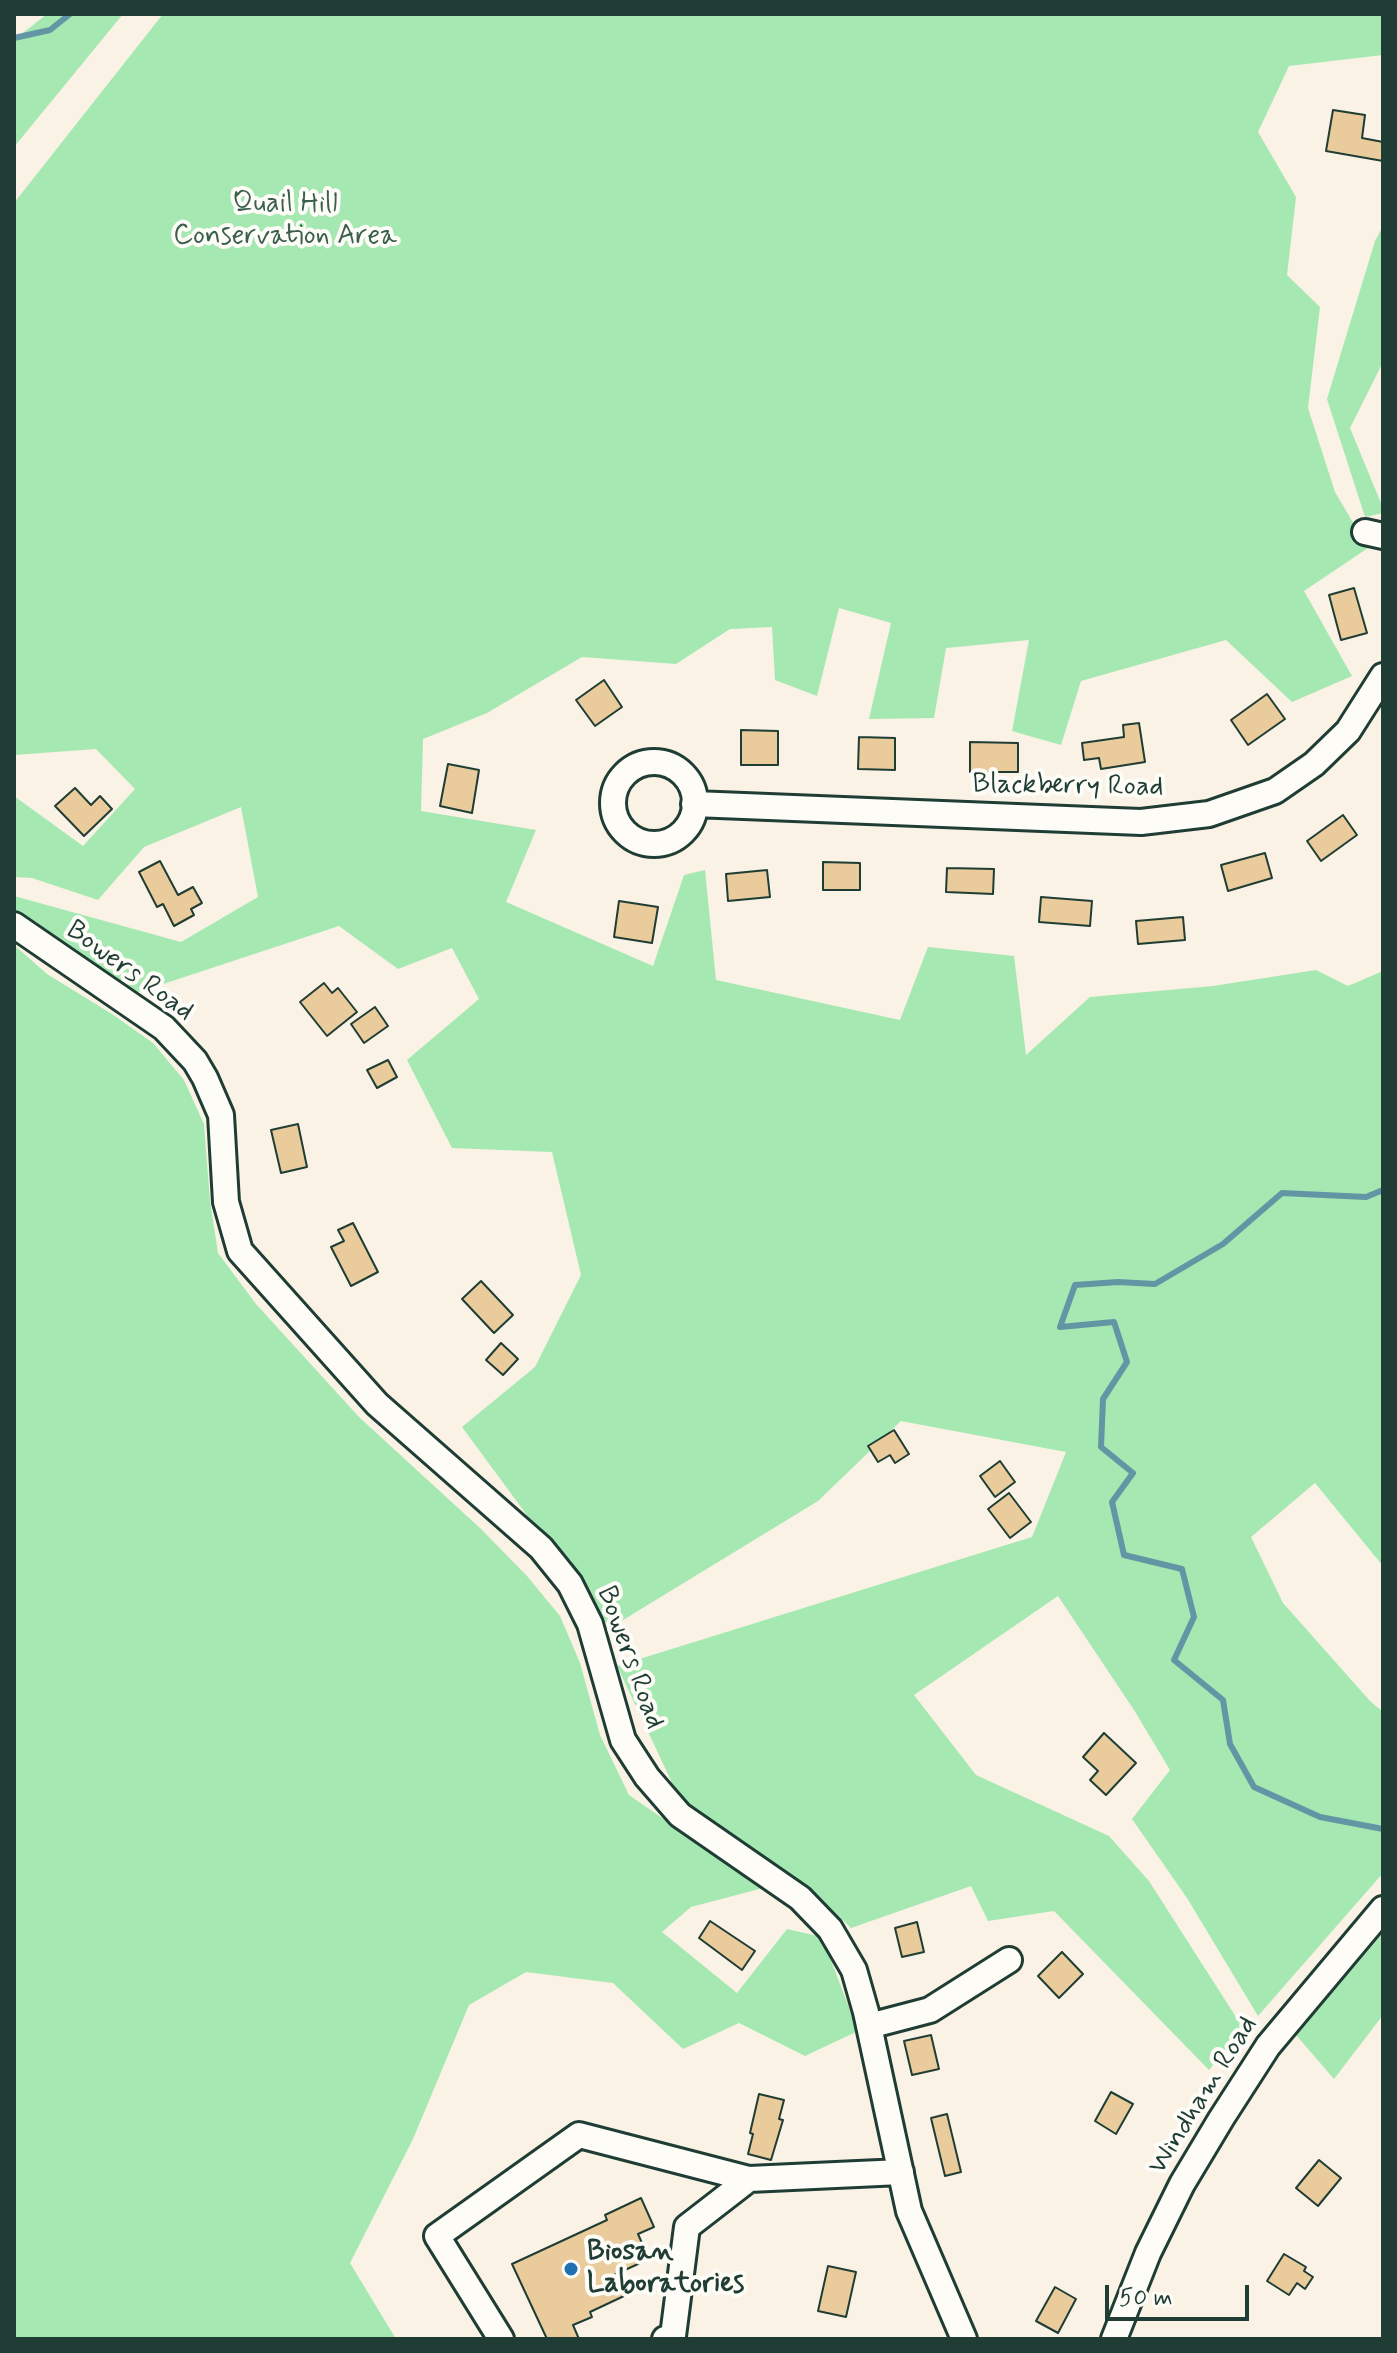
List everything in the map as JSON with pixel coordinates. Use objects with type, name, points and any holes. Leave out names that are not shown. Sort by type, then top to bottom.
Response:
[{"type":"street","name":"Blackberry Road","points":[[694,804],[1141,822],[1209,814],[1275,791],[1314,764],[1348,731],[1383,676]]},
{"type":"street","name":"Bowers Road","points":[[14,925],[164,1028],[195,1061],[221,1115],[226,1202],[240,1251],[377,1404],[541,1548],[561,1572],[590,1624],[623,1740],[647,1777],[680,1815],[800,1898],[830,1929],[854,1970],[909,2211],[964,2339]]},
{"type":"street","name":"Windham Road","points":[[1114,2339],[1148,2253],[1182,2184],[1221,2119],[1268,2046],[1383,1909]]},
{"type":"street","points":[[869,2026],[930,2010],[1009,1960]]},
{"type":"street","points":[[501,2339],[437,2236],[579,2135],[749,2179],[901,2172]]},
{"type":"street","points":[[665,2339],[673,2336],[687,2227],[749,2179]]},
{"type":"green space","points":[[47,14],[123,14],[14,147],[14,40]]},
{"type":"green space","name":"Quail Hill Conservation Area","points":[[163,14],[1383,14],[1383,55],[1289,66],[1258,132],[1296,197],[1287,275],[1320,307],[1308,408],[1335,492],[1368,548],[1304,591],[1352,676],[1292,702],[1226,640],[1081,681],[1061,745],[1012,731],[1029,640],[946,648],[934,718],[869,719],[891,623],[839,608],[817,696],[775,680],[772,627],[730,629],[676,664],[582,657],[487,713],[423,739],[421,811],[536,830],[506,902],[653,966],[684,875],[705,870],[716,980],[900,1020],[928,947],[1014,956],[1026,1055],[1090,997],[1213,986],[1316,970],[1348,986],[1383,971],[1383,1566],[1315,1483],[1251,1537],[1283,1603],[1383,1712],[1383,1873],[1258,2016],[1187,1898],[1132,1819],[1170,1770],[1058,1596],[914,1695],[976,1775],[1109,1836],[1149,1881],[1243,2028],[1209,2070],[1054,1911],[988,1921],[971,1886],[851,1928],[827,1905],[683,1806],[617,1666],[1032,1537],[1066,1452],[901,1421],[818,1501],[610,1628],[462,1427],[535,1367],[581,1275],[552,1152],[452,1148],[407,1060],[479,999],[452,948],[398,969],[339,926],[133,994],[14,910],[14,896],[181,942],[258,897],[241,807],[144,847],[98,900],[32,878],[14,877],[14,796],[83,846],[135,789],[96,749],[14,755],[14,203]]},
{"type":"green space","points":[[1383,226],[1383,362],[1350,428],[1383,508],[1383,513],[1365,517],[1327,399],[1375,241]]},
{"type":"green space","points":[[14,945],[47,974],[153,1043],[184,1080],[204,1124],[218,1253],[256,1304],[359,1417],[481,1529],[527,1576],[560,1616],[580,1663],[600,1735],[629,1795],[763,1888],[691,1907],[662,1932],[737,1993],[787,1929],[822,1937],[858,2031],[805,2056],[739,2023],[683,2049],[613,1983],[526,1972],[469,2005],[413,2139],[350,2263],[396,2339],[14,2339]]},
{"type":"green space","points":[[1383,1933],[1383,2015],[1334,2079],[1296,2035]]},
{"type":"building","points":[[1333,110],[1365,115],[1362,138],[1383,142],[1383,161],[1326,151]]},
{"type":"building","points":[[1354,588],[1367,633],[1341,640],[1329,595]]},
{"type":"building","points":[[604,680],[622,707],[595,726],[576,700]]},
{"type":"building","points":[[1267,694],[1285,719],[1248,745],[1231,720]]},
{"type":"building","points":[[1139,723],[1145,762],[1101,769],[1099,758],[1084,760],[1082,743],[1124,737],[1123,725]]},
{"type":"building","points":[[741,730],[778,731],[778,765],[741,765]]},
{"type":"building","points":[[859,737],[895,738],[895,770],[858,769]]},
{"type":"building","points":[[970,742],[1018,743],[1018,772],[970,772]]},
{"type":"building","points":[[448,764],[479,770],[472,813],[440,806]]},
{"type":"building","points":[[75,788],[91,805],[100,796],[112,809],[84,836],[55,806]]},
{"type":"building","points":[[1343,815],[1357,835],[1321,861],[1307,841]]},
{"type":"building","points":[[1265,853],[1272,878],[1228,891],[1221,865]]},
{"type":"building","points":[[160,861],[178,895],[193,887],[202,903],[191,909],[194,915],[174,926],[163,904],[157,907],[139,872]]},
{"type":"building","points":[[823,862],[860,863],[860,890],[823,890]]},
{"type":"building","points":[[947,868],[994,869],[993,894],[946,892]]},
{"type":"building","points":[[767,870],[770,897],[728,901],[726,874]]},
{"type":"building","points":[[1041,897],[1092,901],[1090,926],[1039,922]]},
{"type":"building","points":[[619,901],[658,907],[652,943],[614,937]]},
{"type":"building","points":[[1183,917],[1185,940],[1138,944],[1136,921]]},
{"type":"building","points":[[324,983],[332,993],[338,988],[357,1012],[327,1036],[300,1002]]},
{"type":"building","points":[[375,1007],[388,1026],[364,1043],[351,1024]]},
{"type":"building","points":[[388,1060],[397,1077],[377,1088],[367,1070]]},
{"type":"building","points":[[298,1124],[307,1167],[281,1173],[271,1130]]},
{"type":"building","points":[[353,1223],[378,1272],[351,1286],[331,1247],[344,1241],[338,1230]]},
{"type":"building","points":[[481,1281],[513,1315],[494,1333],[462,1299]]},
{"type":"building","points":[[501,1343],[518,1359],[503,1375],[486,1360]]},
{"type":"building","points":[[894,1430],[909,1454],[895,1463],[890,1455],[878,1462],[868,1446]]},
{"type":"building","points":[[1000,1461],[1015,1482],[995,1497],[980,1476]]},
{"type":"building","points":[[1009,1493],[1031,1522],[1010,1538],[988,1509]]},
{"type":"building","points":[[1104,1733],[1136,1763],[1106,1795],[1090,1780],[1098,1771],[1083,1757]]},
{"type":"building","points":[[710,1921],[755,1951],[742,1970],[699,1938]]},
{"type":"building","points":[[917,1922],[924,1952],[902,1957],[895,1928]]},
{"type":"building","points":[[1062,1952],[1083,1974],[1059,1998],[1038,1976]]},
{"type":"building","points":[[931,2035],[939,2069],[912,2075],[904,2041]]},
{"type":"building","points":[[1111,2092],[1133,2104],[1116,2134],[1095,2121]]},
{"type":"building","points":[[759,2094],[784,2100],[779,2119],[783,2120],[771,2160],[748,2154]]},
{"type":"building","points":[[947,2114],[961,2172],[945,2176],[931,2118]]},
{"type":"building","points":[[1319,2160],[1341,2178],[1318,2206],[1296,2188]]},
{"type":"building","name":"Biosan Laboratories","points":[[641,2198],[654,2227],[638,2234],[649,2259],[614,2275],[624,2296],[590,2312],[592,2317],[573,2325],[579,2339],[547,2339],[512,2264],[607,2220],[605,2215]]},
{"type":"building","points":[[1284,2254],[1306,2267],[1304,2271],[1313,2277],[1305,2289],[1297,2283],[1289,2295],[1267,2281]]},
{"type":"building","points":[[828,2266],[856,2272],[846,2317],[818,2311]]},
{"type":"building","points":[[1055,2287],[1076,2299],[1058,2333],[1036,2321]]},
{"type":"waterway","points":[[14,38],[50,30],[70,14]]},
{"type":"waterway","points":[[1383,1190],[1366,1197],[1282,1193],[1223,1244],[1155,1284],[1118,1282],[1075,1285],[1060,1327],[1114,1322],[1127,1362],[1103,1399],[1101,1447],[1133,1473],[1112,1502],[1124,1555],[1182,1569],[1194,1617],[1174,1660],[1223,1700],[1230,1744],[1254,1787],[1320,1817],[1383,1829]]},
{"type":"place","name":"Biosan Laboratories","points":[[571,2269]]}]
